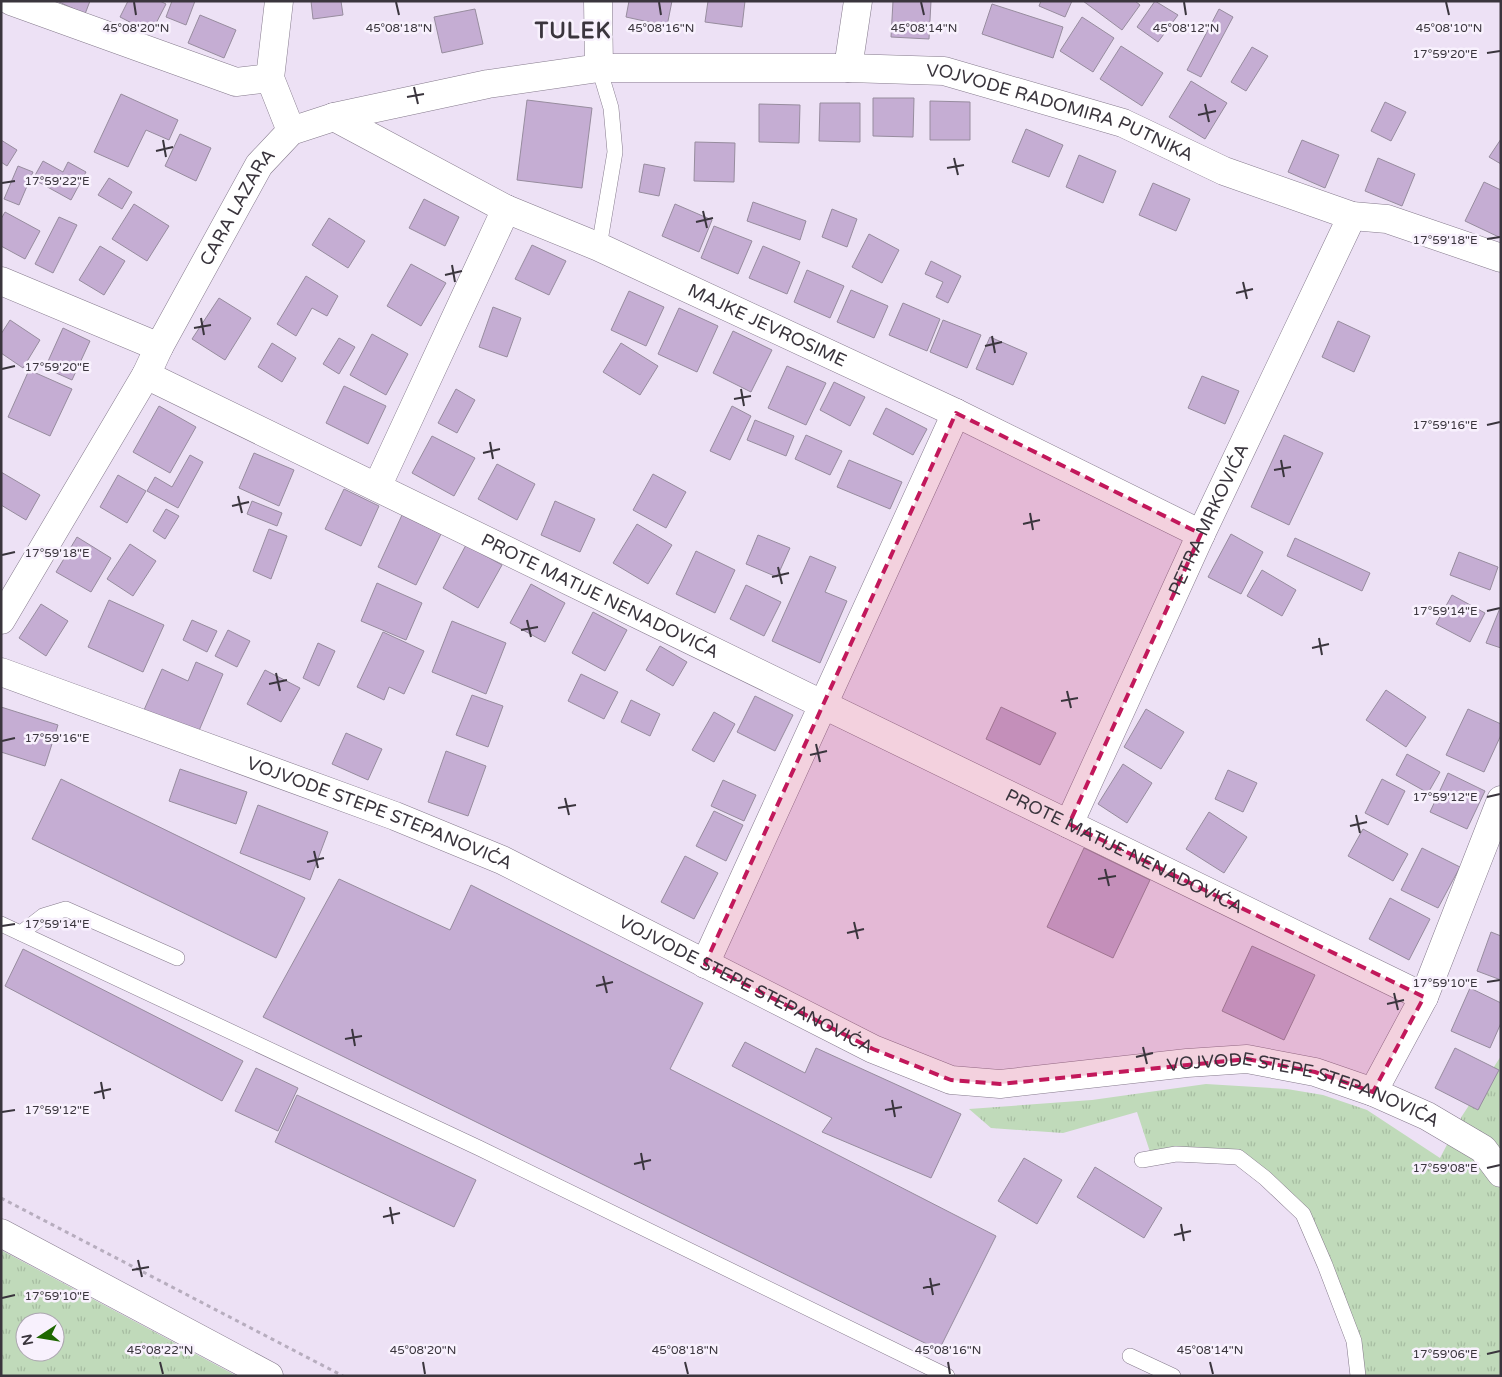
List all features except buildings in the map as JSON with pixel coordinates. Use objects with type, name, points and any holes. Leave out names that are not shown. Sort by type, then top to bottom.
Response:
[{"type":"street","points":[[12,1],[236,82],[270,78]]},
{"type":"street","points":[[279,1],[270,78],[291,131]]},
{"type":"street","points":[[598,1],[599,68]]},
{"type":"street","points":[[848,68],[858,1]]},
{"type":"street","name":"VOJVODE RADOMIRA PUTNIKA","points":[[599,68],[848,68],[944,71],[1123,123],[1224,171],[1352,216],[1387,219],[1501,258]]},
{"type":"street","name":"CARA LAZARA","points":[[1,620],[146,375],[158,347],[259,165],[291,131],[334,117],[488,84],[599,68]]},
{"type":"street","name":"MAJKE JEVROSIME","points":[[334,117],[506,209],[599,246],[956,413],[1201,534]]},
{"type":"street","points":[[377,487],[506,209]]},
{"type":"street","name":"PETRA MRKOVIĆA","points":[[1069,824],[1201,534],[1352,216]]},
{"type":"street","points":[[1,281],[158,347]]},
{"type":"street","name":"PROTE MATIJE NENADOVIĆA","points":[[146,375],[1424,997]]},
{"type":"street","points":[[705,964],[956,413]]},
{"type":"street","name":"VOJVODE STEPE STEPANOVIĆA","points":[[1,672],[395,816],[502,860],[873,1049],[951,1080],[1000,1084],[1187,1063],[1247,1059],[1315,1072],[1373,1092],[1427,1116],[1483,1149],[1501,1173]]},
{"type":"street","points":[[1373,1092],[1424,997],[1501,800]]},
{"type":"street","points":[[1,1233],[269,1376]]},
{"type":"lane","points":[[599,68],[611,108],[615,152],[599,246]]},
{"type":"lane","points":[[21,933],[43,916],[66,910],[176,958]]},
{"type":"lane","points":[[1,924],[470,1144],[947,1376]]},
{"type":"lane","points":[[1142,1160],[1176,1154],[1238,1157],[1266,1178],[1303,1214],[1326,1264],[1354,1341],[1358,1376]]},
{"type":"lane","points":[[1130,1356],[1173,1376]]},
{"type":"path","points":[[1,1198],[343,1376]]},
{"type":"highlighted area","points":[[956,413],[1201,534],[1069,824],[1424,997],[1373,1092],[1315,1072],[1247,1059],[1000,1084],[951,1080],[873,1049],[705,964]]},
{"type":"green space","points":[[1501,1056],[1501,1376],[1358,1376],[1303,1214],[1238,1157],[1152,1158],[1137,1112],[1063,1133],[991,1128],[969,1109],[1092,1100],[1206,1084],[1287,1089],[1323,1095],[1367,1110],[1440,1158],[1462,1116]]},
{"type":"green space","points":[[1,1250],[237,1376],[1,1376]]},
{"type":"district","name":"TULEK","points":[[573,30]]}]
